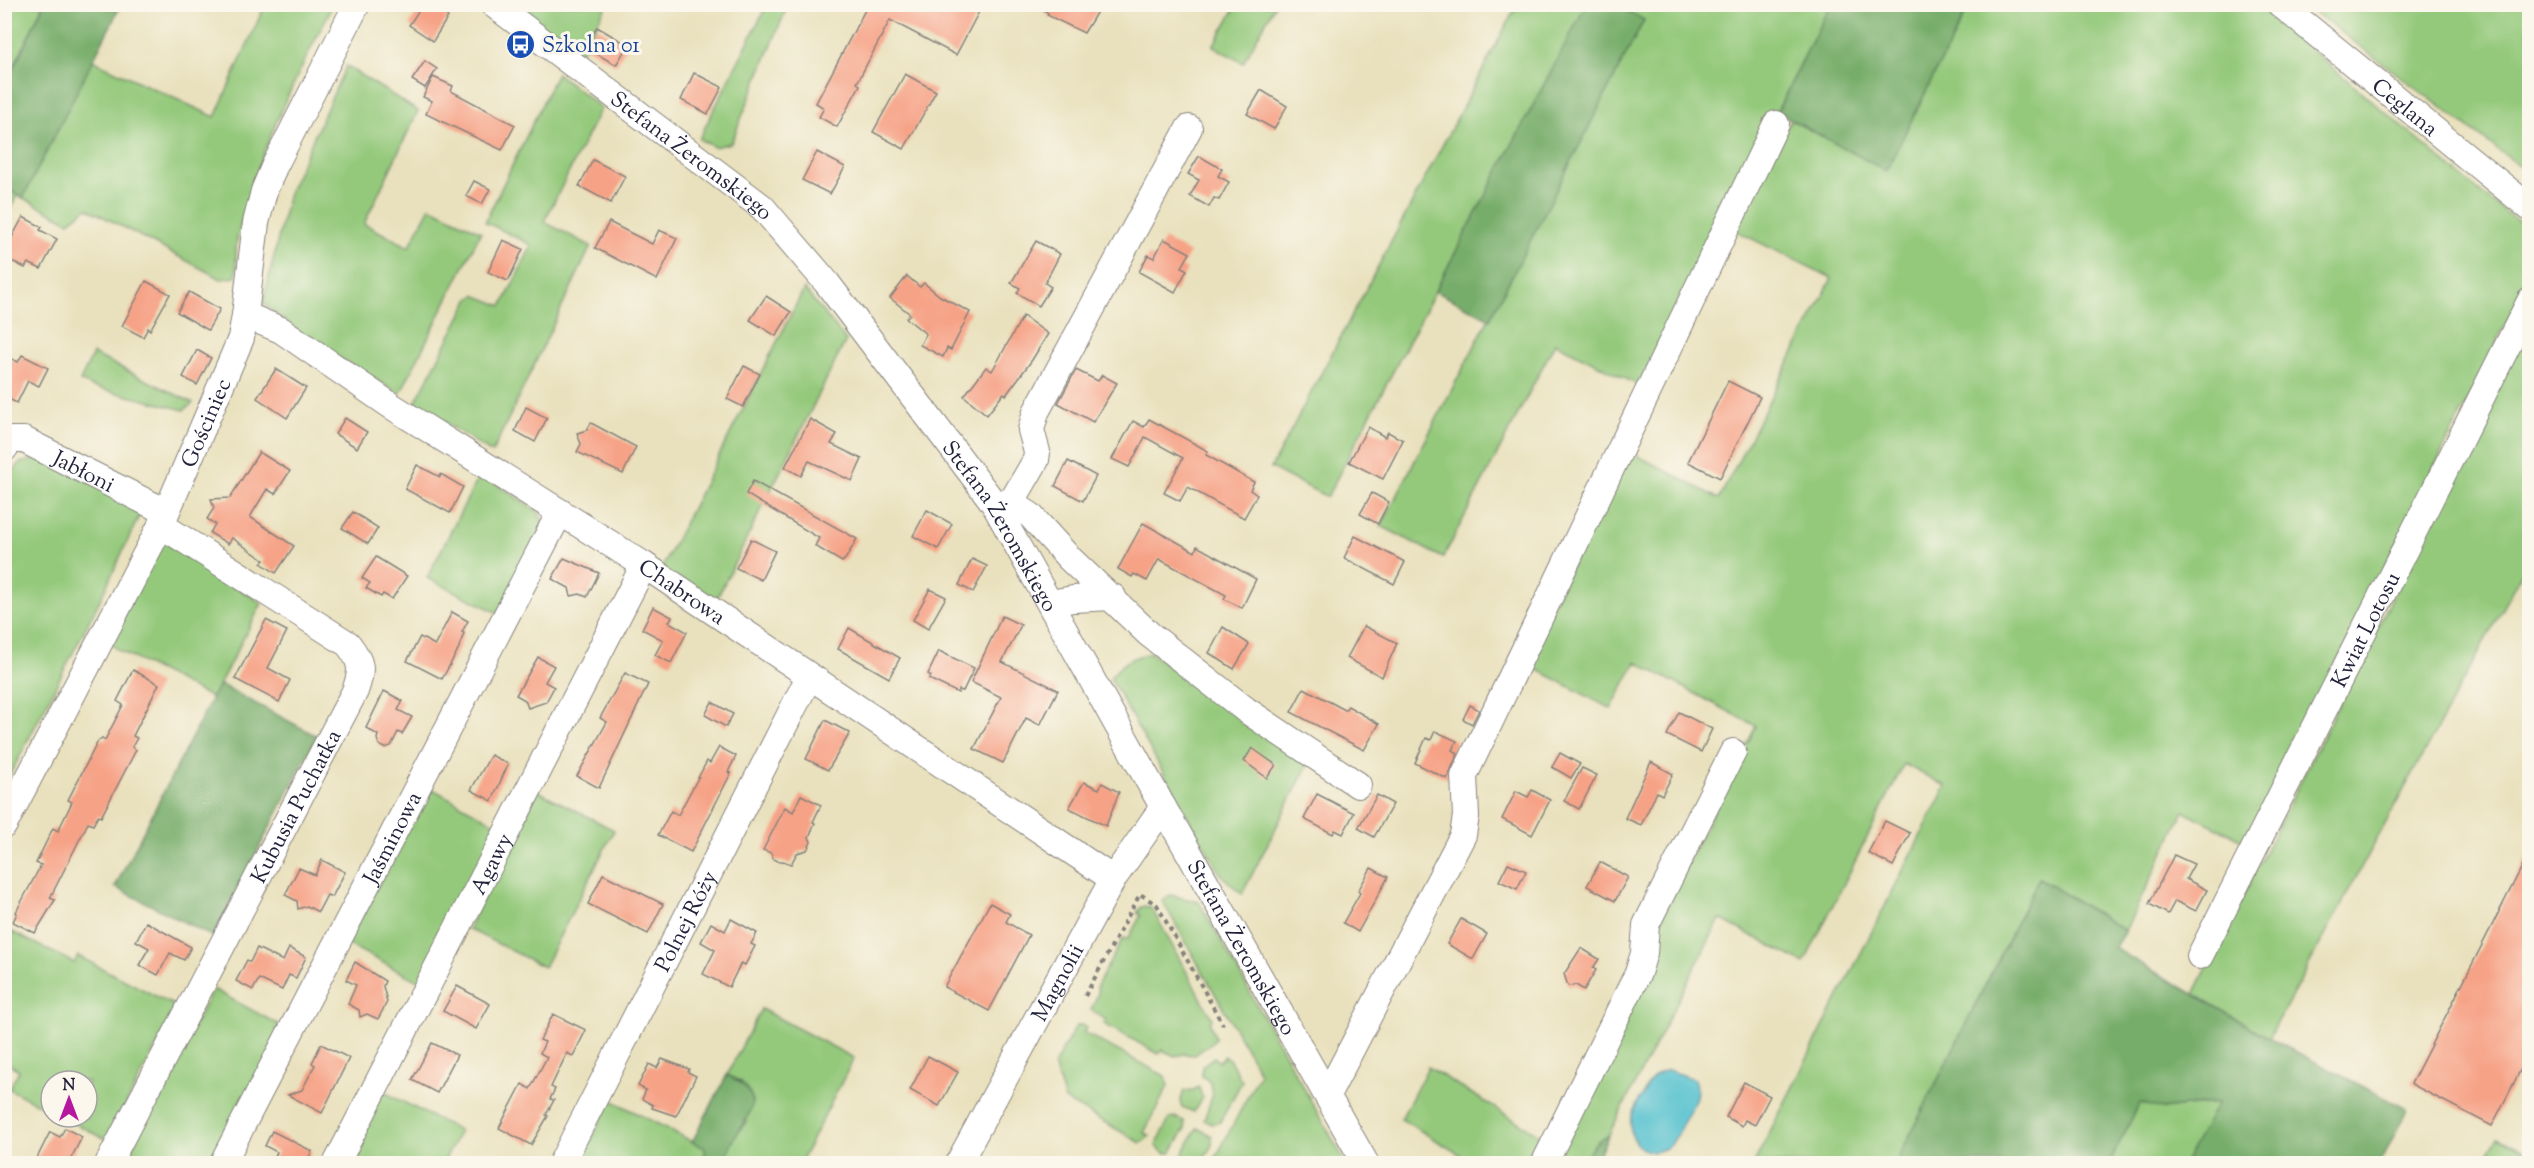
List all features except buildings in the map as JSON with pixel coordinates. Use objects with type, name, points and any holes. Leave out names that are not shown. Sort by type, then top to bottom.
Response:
[{"type":"street","name":"Gościniec","points":[[4,825],[163,518],[233,357],[241,338],[256,223],[264,191],[357,4]]},
{"type":"street","name":"Stefana Żeromskiego","points":[[493,4],[762,207],[827,283],[1002,502],[1050,603],[1366,1164]]},
{"type":"street","name":"Ceglana","points":[[2280,4],[2529,208]]},
{"type":"street","points":[[1328,1094],[1463,835],[1466,816],[1464,776],[1776,124]]},
{"type":"street","points":[[1190,128],[1036,412],[1031,430],[1037,452],[1036,460],[1002,502],[1030,515],[1069,558],[1113,597],[1149,634],[1200,675],[1246,710],[1358,785]]},
{"type":"street","name":"Kwiat Lotosu","points":[[2200,956],[2529,301]]},
{"type":"street","name":"Chabrowa","points":[[245,315],[281,330],[390,405],[644,565],[1113,879]]},
{"type":"street","name":"Jabłoni","points":[[4,449],[11,440],[24,440],[163,518]]},
{"type":"street","name":"Jaśminowa","points":[[222,1164],[560,512]]},
{"type":"street","name":"Kubusia Puchatka","points":[[108,1164],[355,691],[361,668],[360,660],[348,644],[163,518]]},
{"type":"street","name":"Agawy","points":[[336,1164],[644,565]]},
{"type":"street","points":[[1050,603],[1073,599],[1113,597]]},
{"type":"street","name":"Polnej Róży","points":[[561,1164],[809,677]]},
{"type":"street","points":[[1544,1164],[1638,973],[1644,953],[1646,925],[1733,752]]},
{"type":"street","name":"Magnolii","points":[[958,1164],[1113,879],[1163,807]]},
{"type":"path","points":[[1145,897],[1148,892]]},
{"type":"path","points":[[1085,996],[1140,894],[1157,905],[1223,1026]]},
{"type":"green space","points":[[44,4],[121,5],[23,198],[5,188],[5,86]]},
{"type":"green space","points":[[5,5],[42,7],[5,86]]},
{"type":"green space","points":[[265,5],[333,5],[291,90],[254,180],[237,240],[236,277],[221,279],[87,208],[69,222],[23,198],[92,60],[215,117]]},
{"type":"green space","points":[[513,5],[607,5],[580,55]]},
{"type":"green space","points":[[767,5],[788,5],[731,143],[714,147],[699,139]]},
{"type":"green space","points":[[1237,5],[1275,5],[1243,63],[1213,46]]},
{"type":"green space","points":[[1517,5],[1586,5],[1327,497],[1271,468]]},
{"type":"green space","points":[[1586,5],[1616,5],[1644,20],[1490,319],[1435,291]]},
{"type":"green space","points":[[1616,5],[1830,5],[1640,386],[1555,343],[1443,558],[1381,526],[1644,20]]},
{"type":"green space","points":[[1830,5],[1961,5],[1966,12],[1886,171],[1777,112]]},
{"type":"green space","points":[[1961,5],[2258,5],[2493,203],[2529,230],[2529,277],[2248,843],[2184,811],[2125,931],[2039,878],[1896,1163],[1870,1163],[1861,1160],[1859,1164],[1754,1163],[1946,786],[1904,764],[1804,963],[1720,919],[1608,1136],[1596,1143],[1582,1163],[1552,1163],[1652,935],[1756,726],[1636,662],[1611,709],[1525,663],[1627,450],[1719,499],[1832,278],[1734,230],[1791,120],[1886,170],[1966,12]]},
{"type":"green space","points":[[2303,5],[2529,5],[2529,173],[2329,23]]},
{"type":"green space","points":[[346,66],[418,111],[364,224],[409,247],[430,207],[481,232],[400,394],[308,339],[263,303],[289,192]]},
{"type":"green space","points":[[557,73],[601,108],[544,222],[591,246],[492,453],[415,403],[469,300],[475,295],[502,306],[532,245],[485,222]]},
{"type":"green space","points":[[5,188],[17,195],[5,221]]},
{"type":"green space","points":[[804,289],[846,340],[714,604],[661,569]]},
{"type":"green space","points":[[2529,324],[2529,559],[2269,1038],[2194,994]]},
{"type":"green space","points":[[93,354],[193,403],[184,410],[93,387],[80,381]]},
{"type":"green space","points":[[41,458],[125,499],[140,514],[101,598],[5,785],[5,484],[20,463]]},
{"type":"green space","points":[[480,474],[538,511],[544,525],[500,614],[427,578]]},
{"type":"green space","points":[[162,540],[262,603],[212,698],[118,650],[109,642]]},
{"type":"green space","points":[[1151,653],[1308,765],[1242,894],[1221,875],[1110,678],[1128,661]]},
{"type":"green space","points":[[219,684],[317,736],[213,937],[115,887]]},
{"type":"green space","points":[[429,787],[500,826],[420,982],[347,944]]},
{"type":"green space","points":[[538,791],[614,830],[544,967],[468,929]]},
{"type":"green space","points":[[2039,878],[2125,931],[2114,948],[2269,1038],[2407,1109],[2381,1163],[2184,1163],[2218,1102],[2162,1109],[2140,1103],[2109,1163],[1896,1163]]},
{"type":"green space","points":[[1170,895],[1199,902],[1346,1163],[1213,1163],[1260,1073],[1162,900]]},
{"type":"green space","points":[[1147,906],[1152,909],[1212,1018],[1210,1024],[1216,1039],[1195,1055],[1175,1056],[1162,1050],[1159,1054],[1104,1024],[1106,1020],[1091,1010],[1098,994],[1097,986],[1123,938],[1128,939],[1141,915],[1137,913],[1141,907]]},
{"type":"green space","points":[[4,928],[74,963],[78,956],[177,1007],[107,1140],[86,1129],[99,1129],[99,1069],[39,1069],[39,1105],[9,1089],[19,1070],[5,1062]]},
{"type":"green space","points":[[213,989],[285,1028],[214,1163],[123,1164]]},
{"type":"green space","points":[[761,1009],[854,1058],[800,1163],[726,1164],[730,1145],[747,1121],[742,1082],[727,1075]]},
{"type":"green space","points":[[1076,1026],[1086,1027],[1084,1033],[1165,1076],[1168,1086],[1144,1133],[1150,1136],[1141,1143],[1065,1100],[1054,1065]]},
{"type":"green space","points":[[1225,1056],[1242,1081],[1220,1122],[1212,1124],[1204,1120],[1213,1094],[1209,1081],[1202,1076],[1202,1066],[1214,1057],[1218,1062]]},
{"type":"green space","points":[[1428,1067],[1541,1136],[1527,1163],[1474,1163],[1401,1119]]},
{"type":"green space","points":[[727,1075],[743,1085],[751,1095],[752,1105],[729,1150],[726,1163],[705,1163],[705,1148],[692,1142]]},
{"type":"green space","points":[[1199,1087],[1202,1097],[1194,1112],[1182,1107],[1180,1102],[1184,1091]]},
{"type":"green space","points":[[382,1091],[460,1131],[443,1163],[345,1164]]},
{"type":"green space","points":[[611,1100],[705,1148],[705,1164],[579,1164]]},
{"type":"green space","points":[[2140,1102],[2162,1109],[2219,1102],[2184,1163],[2109,1164]]},
{"type":"green space","points":[[1174,1117],[1184,1121],[1185,1129],[1171,1153],[1164,1153],[1156,1146],[1169,1119]]},
{"type":"green space","points":[[1197,1128],[1212,1136],[1212,1145],[1201,1163],[1181,1163],[1183,1153]]},
{"type":"green space","points":[[1608,1136],[1594,1163],[1582,1163],[1596,1143]]},
{"type":"green space","points":[[2498,1137],[2529,1153],[2529,1163],[2482,1163]]},
{"type":"water","points":[[1668,1070],[1695,1079],[1696,1096],[1671,1144],[1656,1152],[1648,1151],[1637,1144],[1630,1123],[1635,1107],[1650,1082]]},
{"type":"place","name":"Szkolna 01","points":[[521,44]]}]
